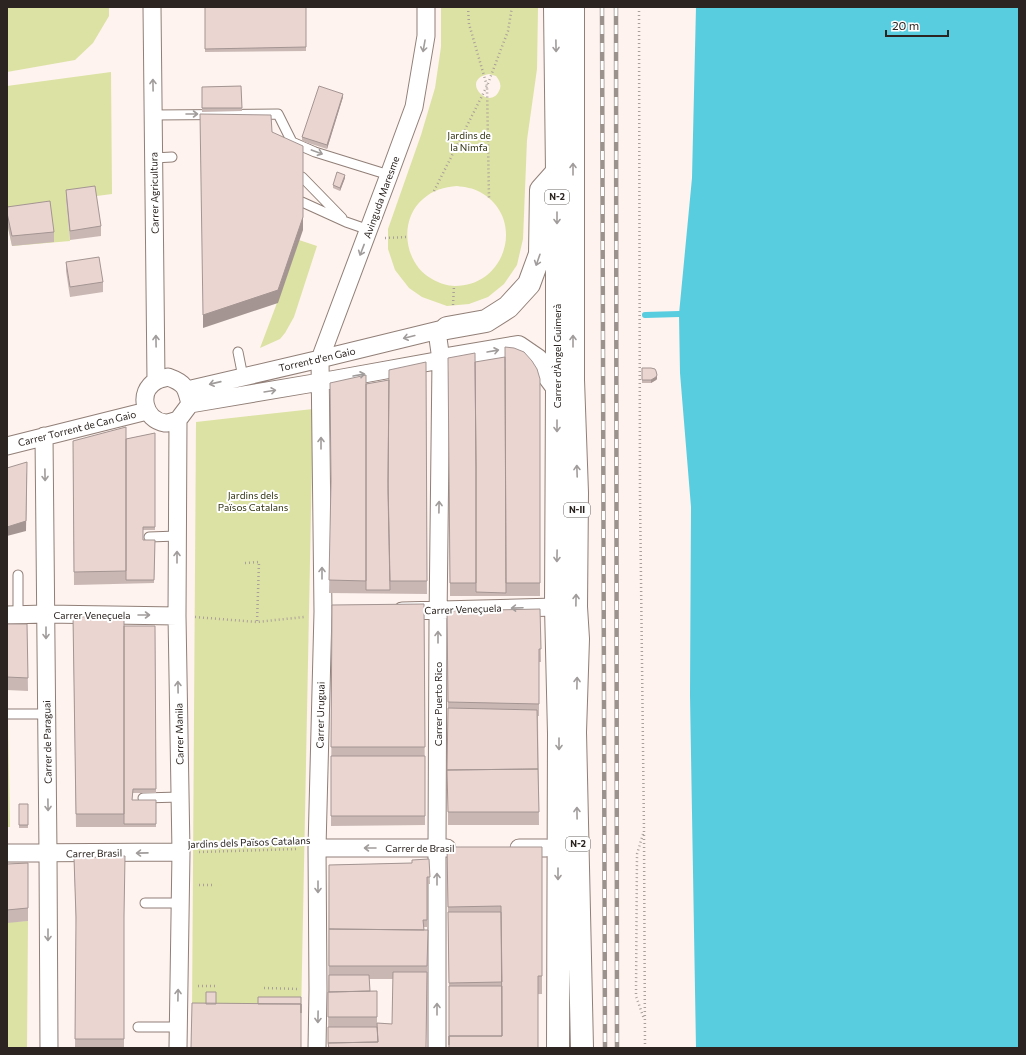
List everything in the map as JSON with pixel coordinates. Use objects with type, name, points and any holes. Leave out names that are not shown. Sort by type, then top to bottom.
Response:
[{"type":"main road","name":"Carrer d'Àngel Guimerà","points":[[555,7],[557,172],[556,607],[559,734],[558,1048]]},
{"type":"main road","name":"Carrer d'Àngel Guimerà","points":[[573,7],[573,380],[577,493],[576,607],[578,640]]},
{"type":"main road","points":[[442,329],[486,321],[508,307],[529,284],[540,254],[541,190],[557,172]]},
{"type":"main road","points":[[441,360],[518,347],[537,360],[557,387]]},
{"type":"main road","name":"N-2","points":[[578,640],[576,732],[582,1048]]},
{"type":"main road","points":[[571,1048],[572,929],[578,843]]},
{"type":"street","name":"Carrer Agricultura","points":[[152,7],[156,380]]},
{"type":"street","name":"Avinguda Maresme","points":[[320,382],[320,359],[414,107],[426,36],[426,7]]},
{"type":"street","name":"Torrent d'en Gaio","points":[[188,397],[244,377],[442,329]]},
{"type":"street","name":"Carrer Puerto Rico","points":[[438,1048],[437,848],[442,329]]},
{"type":"street","points":[[188,397],[320,382],[441,360]]},
{"type":"street","points":[[168,377],[179,381],[188,397],[178,420],[166,423],[155,420],[147,411],[144,399],[148,388],[156,380],[168,377]]},
{"type":"street","name":"Carrer Uruguai","points":[[317,1048],[317,848],[329,611],[320,382]]},
{"type":"street","name":"Carrer Torrent de Can Gaio","points":[[7,446],[147,411]]},
{"type":"street","name":"Carrer Manila","points":[[178,420],[177,616],[181,852],[178,1048]]},
{"type":"street","name":"Carrer de Paraguai","points":[[44,436],[49,1048]]},
{"type":"street","name":"Carrer Veneçuela","points":[[386,611],[556,607]]},
{"type":"street","name":"Carrer Veneçuela","points":[[13,615],[46,614],[177,616]]},
{"type":"street","name":"Carrer de Brasil","points":[[317,848],[464,848]]},
{"type":"street","points":[[500,848],[546,848]]},
{"type":"street","name":"Carrer Brasil","points":[[7,853],[48,854],[181,852]]},
{"type":"lane","points":[[154,114],[278,114],[292,142],[316,152],[389,175]]},
{"type":"lane","points":[[154,158],[172,157]]},
{"type":"lane","points":[[302,177],[346,222]]},
{"type":"lane","points":[[302,202],[346,222],[369,230]]},
{"type":"lane","points":[[238,352],[244,377]]},
{"type":"lane","points":[[149,537],[177,536]]},
{"type":"lane","points":[[13,615],[18,575]]},
{"type":"lane","points":[[7,714],[47,714]]},
{"type":"lane","points":[[143,798],[180,798]]},
{"type":"lane","points":[[145,903],[180,903]]},
{"type":"lane","points":[[138,1027],[178,1027]]},
{"type":"path","points":[[468,7],[469,24],[487,86],[489,198]]},
{"type":"path","points":[[434,191],[487,86],[508,31],[512,7]]},
{"type":"path","points":[[639,7],[640,495],[645,1048]]},
{"type":"path","points":[[245,563],[259,562],[257,622]]},
{"type":"path","points":[[177,616],[257,622],[314,616],[329,611]]},
{"type":"path","points":[[644,831],[637,854],[636,996],[645,1021]]},
{"type":"path","name":"Jardins dels Països Catalans","points":[[181,852],[317,848]]},
{"type":"path","points":[[207,885],[214,885]]},
{"type":"path","points":[[208,986],[215,986]]},
{"type":"path","points":[[264,988],[318,990]]},
{"type":"green space","points":[[7,7],[109,7],[109,16],[93,43],[75,60],[7,72]]},
{"type":"green space","name":"Jardins de la Nimfa","points":[[441,7],[538,7],[537,69],[527,140],[523,239],[517,265],[504,284],[488,297],[469,304],[447,306],[422,297],[409,288],[395,270],[388,249],[388,229],[421,135],[435,88],[441,47]],"holes":[[[489,74],[496,76],[500,85],[500,89],[494,97],[489,98],[479,92],[476,87],[476,82],[480,77]],[[457,186],[480,192],[494,203],[503,217],[506,233],[504,248],[498,263],[487,275],[473,283],[455,286],[437,282],[423,272],[415,263],[410,253],[407,230],[410,218],[415,208],[423,199],[431,193],[448,187]]]},
{"type":"green space","points":[[111,72],[112,194],[66,200],[70,241],[12,246],[7,223],[7,86]]},
{"type":"green space","points":[[299,240],[317,246],[294,317],[280,339],[260,348],[283,287]]},
{"type":"green space","name":"Jardins dels Països Catalans","points":[[313,409],[301,1017],[192,1016],[196,422]]},
{"type":"green space","points":[[8,722],[10,827],[7,827]]},
{"type":"green space","points":[[28,921],[27,1048],[7,1048],[7,922]]},
{"type":"water","points":[[696,7],[1019,7],[1019,1048],[696,1048],[690,695],[691,507],[680,373],[679,314],[692,178]]},
{"type":"building","points":[[205,7],[306,7],[306,47],[205,49]]},
{"type":"building","points":[[241,86],[242,108],[202,108],[202,87]]},
{"type":"building","points":[[319,86],[343,94],[327,145],[302,137]]},
{"type":"building","points":[[200,114],[271,115],[272,132],[303,146],[303,217],[278,290],[203,315]]},
{"type":"building","points":[[337,172],[345,175],[340,188],[333,185]]},
{"type":"building","points":[[95,186],[101,226],[70,231],[66,190]]},
{"type":"building","points":[[50,201],[54,232],[12,236],[7,207]]},
{"type":"building","points":[[99,257],[103,282],[70,287],[66,262]]},
{"type":"building","points":[[505,347],[514,348],[524,352],[537,369],[540,379],[540,583],[506,583]]},
{"type":"building","points":[[475,353],[476,583],[450,583],[448,358]]},
{"type":"building","points":[[505,357],[506,593],[476,592],[475,362]]},
{"type":"building","points":[[426,362],[427,581],[390,581],[388,481],[389,370]]},
{"type":"building","points":[[642,368],[655,369],[657,375],[656,377],[651,380],[642,380]]},
{"type":"building","points":[[366,375],[366,581],[329,580],[331,481],[330,383]]},
{"type":"building","points":[[389,380],[388,491],[390,590],[366,590],[366,384]]},
{"type":"building","points":[[126,427],[126,571],[74,572],[73,441]]},
{"type":"building","points":[[155,433],[155,527],[143,527],[143,540],[155,540],[154,580],[126,580],[126,439]]},
{"type":"building","points":[[27,462],[26,521],[7,527],[7,468]]},
{"type":"building","points":[[424,604],[425,747],[331,747],[332,605]]},
{"type":"building","points":[[540,609],[541,649],[539,649],[539,704],[448,702],[447,611]]},
{"type":"building","points":[[124,616],[124,814],[76,814],[73,617]]},
{"type":"building","points":[[7,624],[27,624],[28,678],[7,677]]},
{"type":"building","points":[[124,626],[155,626],[156,789],[133,789],[132,800],[156,800],[156,824],[124,824]]},
{"type":"building","points":[[448,708],[537,710],[538,769],[447,770]]},
{"type":"building","points":[[331,756],[425,756],[425,816],[331,816]]},
{"type":"building","points":[[538,769],[539,812],[448,812],[447,770]]},
{"type":"building","points":[[19,804],[28,804],[28,825],[19,825]]},
{"type":"building","points":[[447,847],[542,847],[542,976],[538,976],[538,1048],[449,1048],[449,1036],[502,1036],[501,906],[448,907]]},
{"type":"building","points":[[125,856],[124,1039],[75,1039],[76,917],[74,858]]},
{"type":"building","points":[[429,859],[430,877],[427,877],[427,920],[423,920],[424,930],[329,929],[329,865],[412,863],[412,860]]},
{"type":"building","points":[[28,863],[28,908],[7,910],[7,864]]},
{"type":"building","points":[[448,912],[501,912],[502,982],[449,983]]},
{"type":"building","points":[[329,929],[428,930],[427,966],[329,966]]},
{"type":"building","points":[[393,972],[427,972],[426,1048],[329,1048],[328,1043],[378,1042],[377,1023],[392,1024]]},
{"type":"building","points":[[329,975],[369,975],[370,991],[329,992]]},
{"type":"building","points":[[449,986],[502,986],[502,1036],[449,1036]]},
{"type":"building","points":[[377,991],[377,1017],[328,1017],[328,992]]},
{"type":"building","points":[[206,992],[216,992],[216,1004],[206,1004]]},
{"type":"building","points":[[258,997],[301,997],[301,1004],[258,1004]]},
{"type":"building","points":[[192,1003],[301,1004],[301,1048],[191,1048]]},
{"type":"building","points":[[328,1027],[377,1027],[378,1042],[328,1043]]},
{"type":"waterway","name":"Torrent d'en Gaio","points":[[645,315],[679,314]]},
{"type":"railway","points":[[602,7],[605,1048]]},
{"type":"railway","points":[[616,7],[617,1048]]}]
